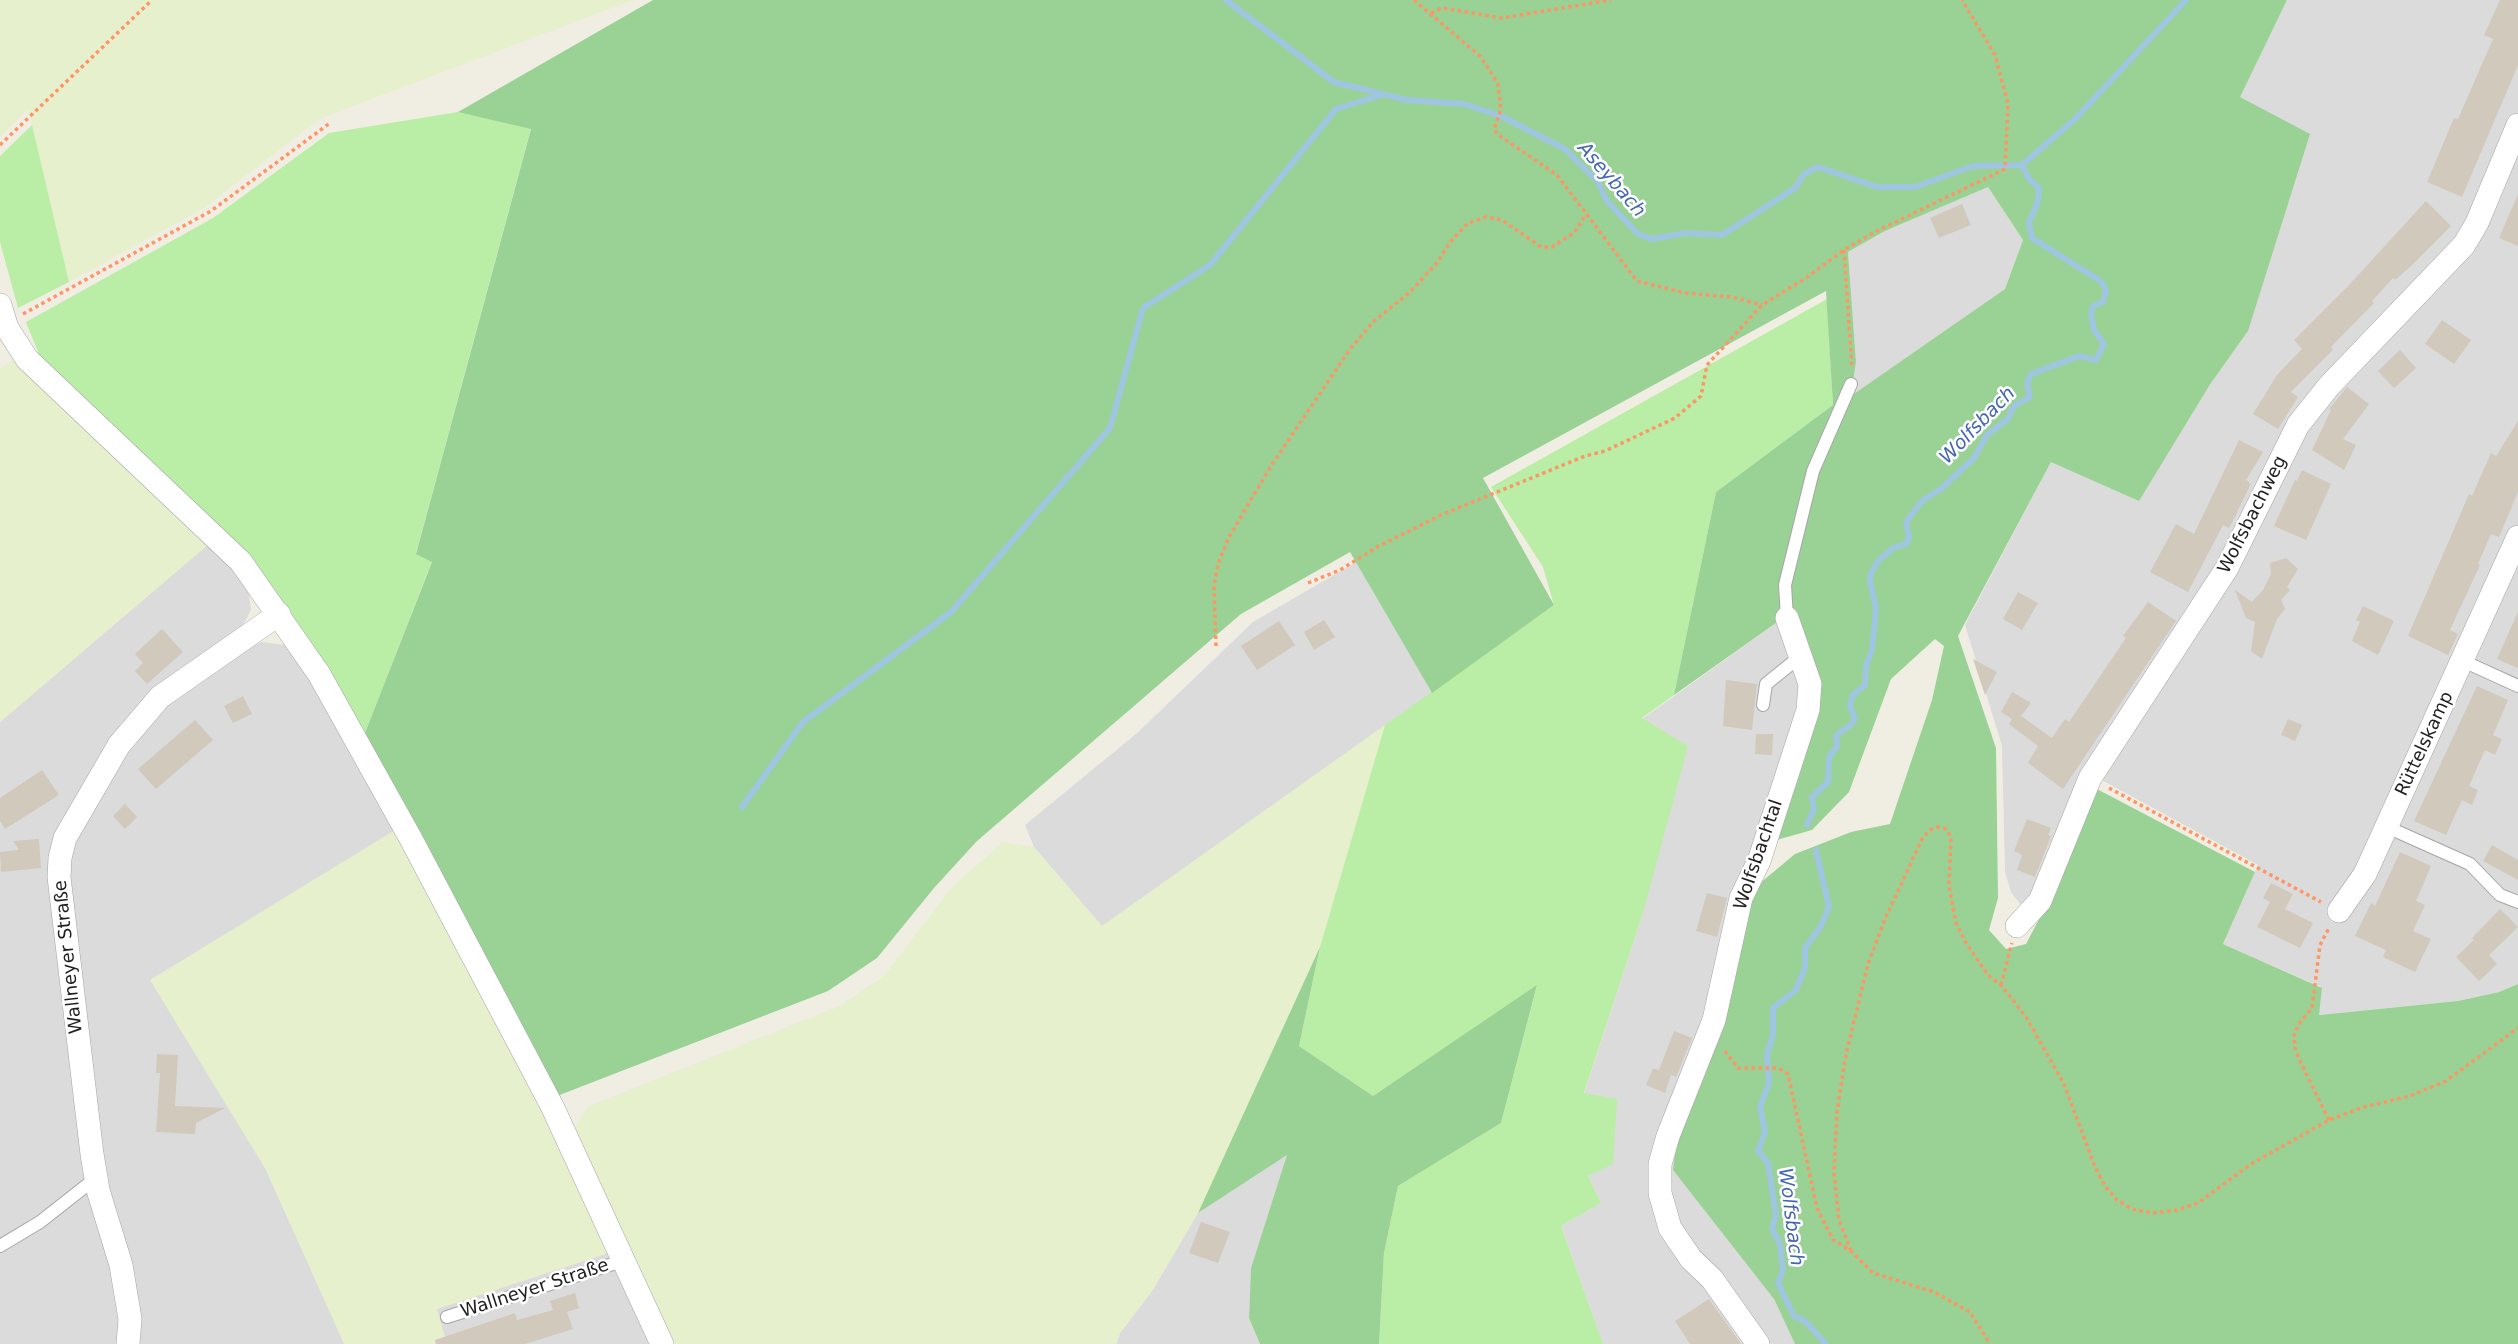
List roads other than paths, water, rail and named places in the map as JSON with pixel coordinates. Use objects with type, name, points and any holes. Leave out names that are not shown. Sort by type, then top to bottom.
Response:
[{"type":"street","name":"Wolfsbachweg","points":[[2017,926],[2040,901],[2090,778],[2227,568],[2298,425],[2321,396],[2464,245],[2477,223],[2518,125]]},
{"type":"street","name":"Wallneyer Straße","points":[[5,329],[27,359],[241,562],[319,674],[411,838],[552,1106],[662,1344]]},
{"type":"street","name":"Rüttelskamp","points":[[2339,911],[2365,873],[2518,537]]},
{"type":"street","name":"Wallneyer Straße","points":[[128,1344],[130,1319],[121,1265],[96,1178],[59,877],[65,838],[118,745],[160,697],[279,614]]},
{"type":"street","name":"Wolfsbachtal","points":[[1758,1344],[1712,1279],[1691,1259],[1670,1228],[1660,1193],[1660,1164],[1668,1136],[1714,1020],[1741,898],[1759,861],[1808,710],[1811,684],[1787,618]]},
{"type":"lane","name":"Wolfsbachtal","points":[[1787,618],[1785,585],[1813,471],[1851,384]]},
{"type":"lane","points":[[1763,705],[1766,684],[1802,655]]},
{"type":"lane","points":[[2463,661],[2518,686]]},
{"type":"lane","points":[[2387,827],[2470,864],[2500,895],[2518,902]]},
{"type":"lane","points":[[0,1246],[40,1222],[96,1178]]},
{"type":"lane","name":"Wallneyer Straße","points":[[447,1317],[622,1261]]},
{"type":"waterway","name":"Aseybach","points":[[1226,0],[1334,82],[1407,100],[1464,104],[1501,116],[1565,149],[1598,182],[1607,201],[1638,234],[1652,239],[1686,233],[1722,235],[1795,188],[1804,174],[1818,167],[1877,187],[1915,187],[1973,166],[2022,165]]},
{"type":"waterway","name":"Wolfsbach","points":[[2022,165],[2075,119],[2186,0]]},
{"type":"waterway","points":[[742,807],[803,722],[951,612],[1110,428],[1143,308],[1210,265],[1336,109],[1384,94]]},
{"type":"waterway","name":"Wolfsbach","points":[[1807,825],[1814,809],[1812,797],[1828,782],[1829,758],[1837,746],[1836,737],[1850,726],[1855,718],[1850,707],[1852,696],[1865,685],[1876,608],[1870,581],[1878,561],[1893,548],[1906,544],[1909,537],[1906,522],[1922,501],[1942,488],[1974,458],[1987,435],[2008,419],[2014,406],[2030,397],[2027,384],[2031,374],[2079,356],[2096,360],[2104,344],[2094,330],[2091,314],[2093,306],[2103,302],[2106,291],[2102,282],[2032,238],[2029,223],[2038,201],[2039,188],[2029,179],[2022,165]]},
{"type":"waterway","name":"Wolfsbach","points":[[1816,850],[1829,907],[1821,926],[1805,948],[1805,968],[1796,990],[1773,1008],[1773,1035],[1767,1054],[1769,1083],[1760,1107],[1765,1132],[1758,1151],[1768,1163],[1776,1215],[1772,1229],[1780,1244],[1783,1271],[1778,1283],[1794,1316],[1805,1321],[1826,1344]]}]
